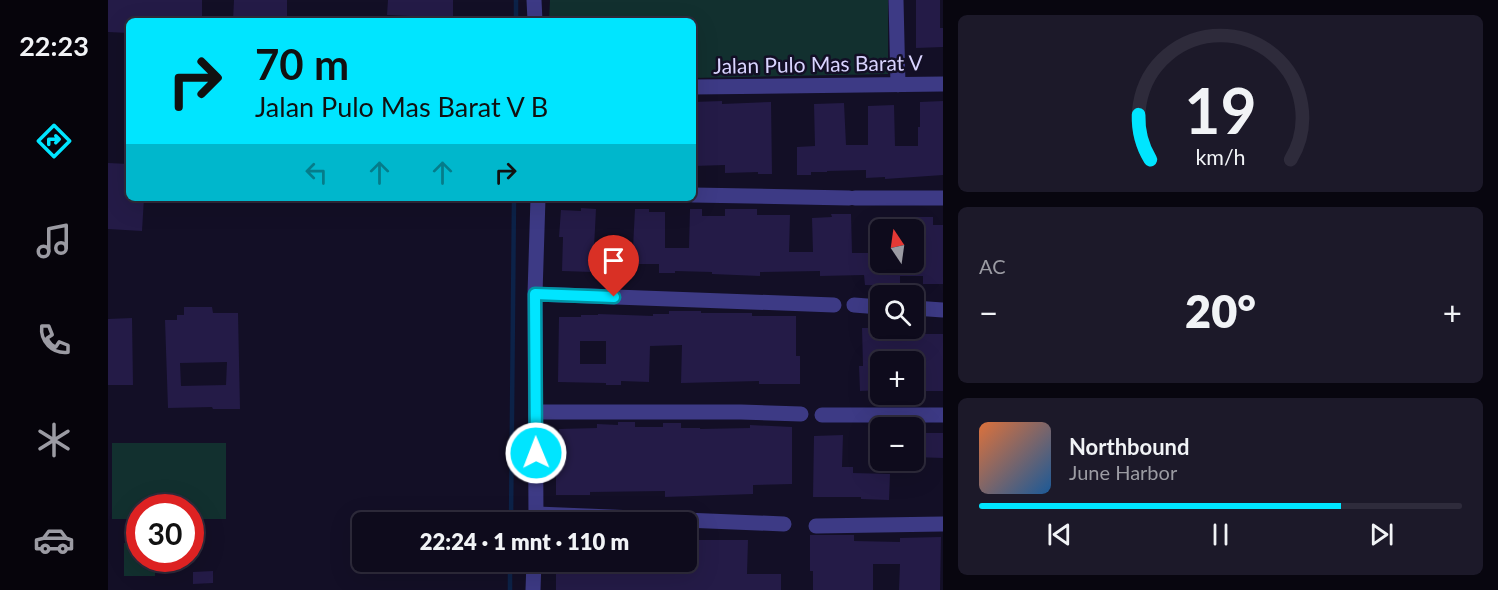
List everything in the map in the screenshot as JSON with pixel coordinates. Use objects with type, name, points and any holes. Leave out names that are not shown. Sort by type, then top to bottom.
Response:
[{"type":"street","points":[[534,0],[535,18]]},
{"type":"street","points":[[896,0],[898,85]]},
{"type":"street","name":"Jalan Pulo Mas Barat V","points":[[696,87],[943,84]]},
{"type":"street","points":[[696,195],[943,198]]},
{"type":"street","points":[[537,512],[535,294],[538,201]]},
{"type":"street","points":[[535,294],[834,305]]},
{"type":"street","points":[[854,305],[870,306]]},
{"type":"street","points":[[924,309],[943,310]]},
{"type":"street","points":[[536,412],[801,414]]},
{"type":"street","points":[[822,415],[943,415]]},
{"type":"street","points":[[697,522],[784,524]]},
{"type":"street","points":[[816,526],[943,524]]},
{"type":"street","points":[[532,590],[533,572]]},
{"type":"green space","points":[[550,0],[888,0],[888,74],[696,78],[696,18],[549,18]]},
{"type":"green space","points":[[112,443],[226,443],[226,519],[204,519],[204,494],[126,494],[126,519],[112,519]]},
{"type":"green space","points":[[124,543],[126,543],[126,572],[155,572],[155,576],[124,576]]},
{"type":"building","points":[[108,0],[202,0],[202,18],[126,18],[126,33],[108,32]]},
{"type":"building","points":[[234,0],[287,0],[287,18],[233,18]]},
{"type":"building","points":[[388,0],[453,0],[453,18],[410,18],[410,16],[387,15]]},
{"type":"building","points":[[916,0],[940,0],[943,47],[916,48]]},
{"type":"building","points":[[722,101],[722,104],[771,102],[772,174],[725,173],[725,165],[696,166],[696,102]]},
{"type":"building","points":[[943,101],[943,175],[866,178],[866,170],[811,172],[811,175],[797,175],[797,147],[815,146],[814,104],[844,103],[846,145],[868,145],[868,106],[894,105],[895,146],[918,146],[920,102]]},
{"type":"building","points":[[108,163],[126,164],[126,201],[144,201],[142,231],[108,229]]},
{"type":"building","points":[[581,208],[596,209],[594,248],[633,248],[635,209],[665,212],[665,248],[689,248],[690,209],[702,209],[702,216],[725,216],[725,209],[757,209],[757,215],[790,215],[789,252],[813,252],[812,218],[832,217],[831,214],[851,214],[852,253],[870,253],[870,273],[924,273],[924,219],[885,219],[885,217],[933,217],[933,225],[943,225],[943,284],[923,284],[923,276],[900,276],[900,285],[865,285],[864,275],[820,276],[820,271],[760,272],[760,276],[712,274],[712,272],[659,273],[659,264],[624,264],[624,273],[562,271],[563,237],[559,237],[561,210],[581,211]]},
{"type":"building","points":[[184,307],[212,307],[213,313],[238,313],[240,409],[168,408],[165,320],[177,320],[177,315],[184,315]],"holes":[[[227,362],[226,385],[181,386],[180,363]]]},
{"type":"building","points":[[669,311],[701,311],[701,313],[752,313],[752,316],[796,316],[796,356],[800,356],[800,384],[759,384],[759,381],[681,383],[682,345],[650,346],[649,382],[621,381],[621,385],[606,385],[606,383],[558,382],[559,317],[598,314],[653,316],[653,314],[669,314]],"holes":[[[580,341],[606,341],[606,364],[580,364]]]},
{"type":"building","points":[[132,318],[133,385],[108,385],[108,319]]},
{"type":"building","points":[[862,328],[870,328],[870,339],[924,339],[924,334],[943,334],[943,391],[924,391],[924,351],[870,351],[870,390],[860,391],[859,366],[863,366]]},
{"type":"building","points":[[618,422],[635,422],[635,427],[663,427],[663,423],[681,423],[681,428],[700,429],[750,428],[750,425],[792,427],[792,484],[753,485],[753,494],[665,497],[665,491],[556,495],[559,429],[597,428],[597,424],[618,425]]},
{"type":"building","points":[[924,433],[943,433],[943,458],[924,457]]},
{"type":"building","points":[[843,435],[842,467],[853,467],[853,473],[890,474],[889,500],[861,499],[861,497],[813,497],[814,436]]},
{"type":"building","points":[[810,535],[854,535],[854,541],[900,542],[900,538],[941,537],[940,590],[899,590],[900,564],[873,564],[873,590],[813,590],[813,571],[810,571]]},
{"type":"building","points":[[697,540],[748,540],[747,574],[781,574],[781,590],[556,590],[556,572],[697,572]]},
{"type":"building","points":[[213,571],[213,583],[193,584],[193,572]]},
{"type":"waterway","points":[[516,0],[516,18]]},
{"type":"waterway","points":[[511,512],[514,201]]},
{"type":"waterway","points":[[510,572],[510,590]]},
{"type":"route","points":[[536,453],[535,294],[614,297]]}]
